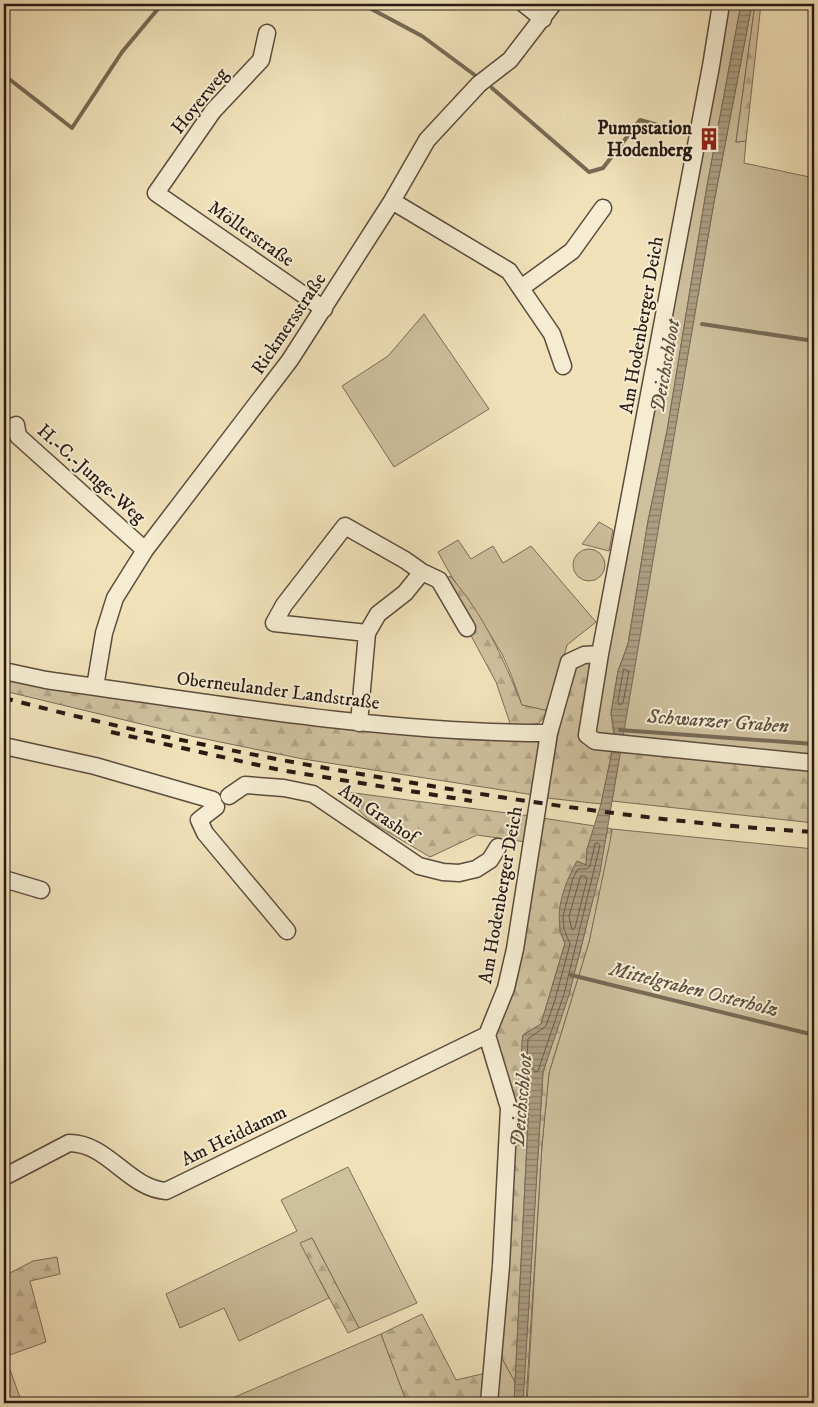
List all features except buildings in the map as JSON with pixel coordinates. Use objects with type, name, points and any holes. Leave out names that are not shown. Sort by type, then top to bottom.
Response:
[{"type":"street","points":[[524,4],[543,19]]},
{"type":"street","name":"Rickmersstraße","points":[[95,687],[104,633],[115,598],[145,550],[257,406],[324,309],[392,202],[427,140],[479,84],[510,60],[554,4]]},
{"type":"street","name":"Am Hodenberger Deich","points":[[720,4],[711,66],[600,654],[587,735],[595,741],[814,763]]},
{"type":"street","name":"Hoyerweg","points":[[156,193],[213,111],[261,60],[268,33]]},
{"type":"street","name":"Möllerstraße","points":[[156,193],[324,309]]},
{"type":"street","points":[[392,202],[509,271],[552,334],[563,366]]},
{"type":"street","points":[[521,288],[572,250],[603,208]]},
{"type":"street","name":"H.-C.-Junge-Weg","points":[[16,425],[18,436],[145,550]]},
{"type":"street","points":[[367,633],[274,623],[284,605],[345,526],[405,560],[422,572],[439,580],[467,628]]},
{"type":"street","points":[[359,723],[367,633],[378,614],[405,593],[422,572]]},
{"type":"street","name":"Am Hodenberger Deich","points":[[487,1035],[506,988],[513,956],[549,733],[568,662],[584,655],[600,654]]},
{"type":"street","name":"Oberneulander Landstraße","points":[[4,671],[46,680],[359,723],[451,732],[549,733]]},
{"type":"street","points":[[4,746],[95,766],[214,803],[199,820],[205,833],[287,931]]},
{"type":"street","name":"Am Grashof","points":[[214,803],[219,792],[228,796],[245,785],[284,788],[313,794],[419,866],[443,872],[459,873],[476,869],[490,860],[498,847]]},
{"type":"street","points":[[4,879],[41,890]]},
{"type":"street","points":[[487,1035],[509,1108],[501,1266],[489,1403]]},
{"type":"street","name":"Am Heiddamm","points":[[4,1177],[69,1143],[80,1143],[91,1147],[152,1190],[166,1191],[487,1035]]},
{"type":"green space","points":[[728,4],[741,4],[707,186],[667,431],[648,521],[628,644],[618,671],[611,713],[614,736],[599,735],[595,731],[596,712]]},
{"type":"green space","points":[[752,4],[755,4],[736,142],[746,141],[744,163],[814,178],[814,756],[621,738],[714,202]]},
{"type":"green space","points":[[755,4],[761,4],[746,141],[736,142]]},
{"type":"green space","points":[[424,314],[489,409],[394,467],[342,386],[388,356]]},
{"type":"green space","points":[[599,522],[613,530],[609,551],[582,544]]},
{"type":"green space","points":[[458,540],[471,559],[493,546],[503,563],[531,546],[596,622],[567,645],[549,711],[522,705],[502,654],[438,552]]},
{"type":"green space","points":[[589,549],[595,550],[600,554],[604,559],[604,571],[600,576],[595,580],[589,581],[583,580],[578,576],[574,571],[573,565],[574,559],[578,554],[583,550]]},
{"type":"green space","points":[[450,576],[483,621],[508,671],[522,705],[549,711],[539,723],[512,729],[496,682],[442,582]]},
{"type":"green space","points":[[588,663],[593,666],[582,742],[613,747],[601,804],[547,798],[568,676],[575,664]]},
{"type":"green space","points":[[4,676],[537,738],[543,744],[534,795],[303,759],[191,736],[4,691]]},
{"type":"green space","points":[[621,747],[814,769],[814,823],[612,801]]},
{"type":"green space","points":[[339,791],[530,816],[526,842],[477,835],[430,857],[371,822]]},
{"type":"green space","points":[[542,818],[595,826],[587,849],[586,865],[577,861],[559,930],[565,943],[541,1024],[523,1035],[522,1061],[529,1071],[530,1084],[515,1382],[498,1351],[515,1110],[496,1047],[495,1030]]},
{"type":"green space","points":[[608,828],[612,829],[610,842],[589,942],[549,1073],[542,1145],[526,1403],[523,1396],[543,1072],[580,953]]},
{"type":"green space","points":[[612,829],[814,849],[814,1403],[527,1403],[542,1145],[549,1073],[589,942]]},
{"type":"green space","points":[[348,1167],[417,1303],[359,1328],[312,1238],[301,1244],[329,1298],[239,1341],[224,1308],[180,1328],[166,1294],[297,1231],[281,1200]]},
{"type":"green space","points":[[312,1238],[359,1328],[348,1333],[300,1243]]},
{"type":"green space","points":[[57,1257],[60,1274],[30,1281],[46,1342],[4,1357],[4,1276],[33,1261]]},
{"type":"green space","points":[[422,1314],[456,1380],[486,1373],[484,1403],[407,1403],[381,1334]]},
{"type":"green space","points":[[381,1334],[407,1403],[221,1403]]},
{"type":"green space","points":[[498,1351],[515,1382],[514,1403],[494,1403]]},
{"type":"green space","points":[[5,1356],[22,1403],[4,1403]]},
{"type":"water","points":[[741,4],[752,4],[714,202],[600,872],[569,995],[543,1072],[523,1403],[514,1403],[530,1084],[522,1056],[523,1035],[541,1024],[565,943],[559,923],[559,912],[564,891],[577,861],[586,865],[587,849],[601,804],[613,747],[614,730],[611,713],[618,671],[628,644],[648,521],[667,431],[707,186]]},
{"type":"waterway","points":[[4,75],[72,128],[122,52],[162,4]]},
{"type":"waterway","points":[[362,4],[422,36],[476,76]]},
{"type":"waterway","points":[[492,88],[589,172],[603,168],[640,120],[687,133]]},
{"type":"waterway","points":[[702,324],[814,341]]},
{"type":"waterway","name":"Schwarzer Graben","points":[[620,730],[814,744]]},
{"type":"waterway","name":"Mittelgraben Osterholz","points":[[571,975],[814,1035]]},
{"type":"railway","points":[[4,698],[104,723],[306,765],[560,806],[661,819],[814,832]]},
{"type":"railway","points":[[111,732],[280,770],[472,801]]},
{"type":"place","name":"Pumpstation Hodenberg","points":[[709,139]]},
{"type":"water label","name":"Deichschloot","points":[[666,366]]},
{"type":"water label","name":"Deichschloot","points":[[522,1101]]}]
